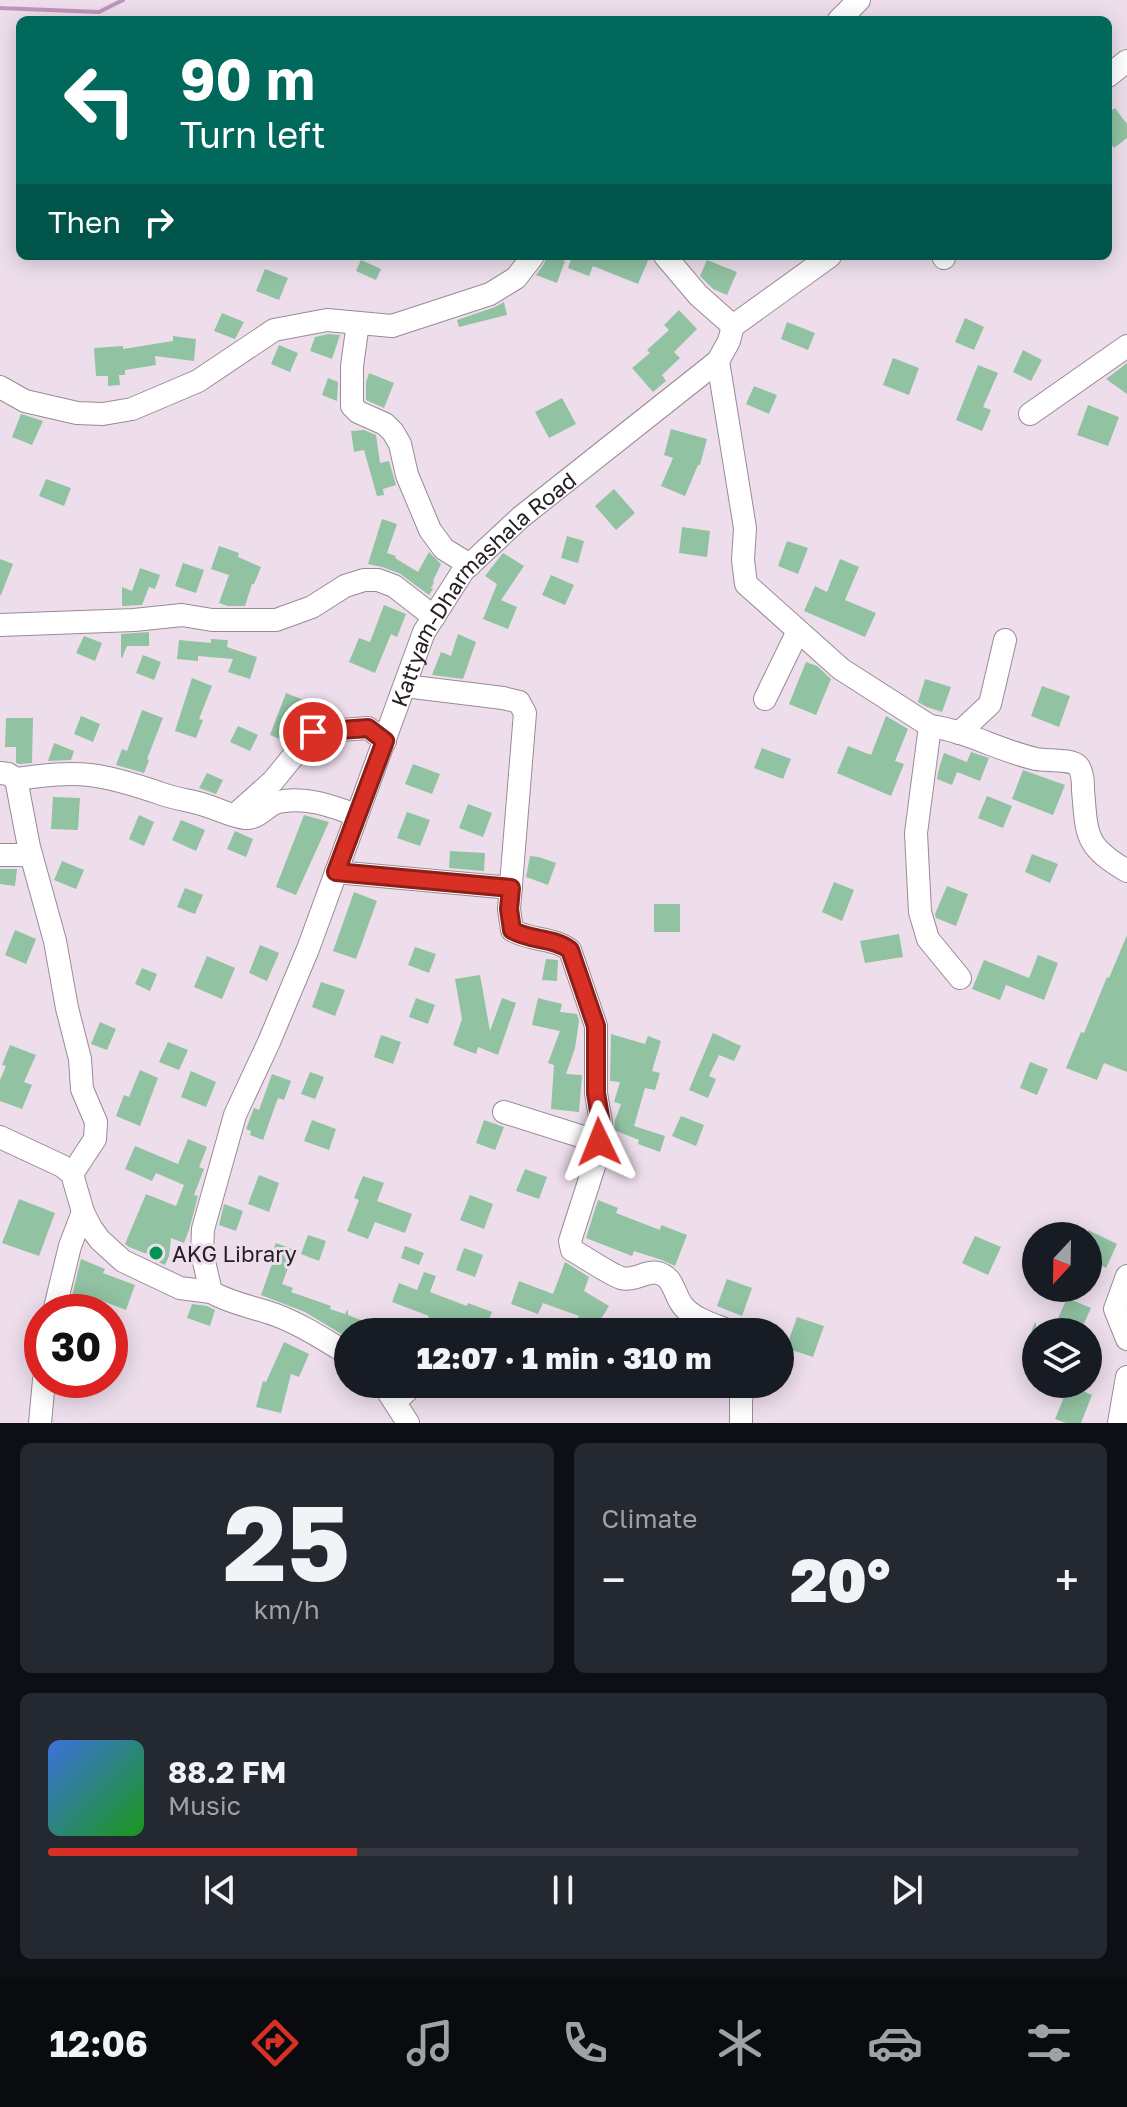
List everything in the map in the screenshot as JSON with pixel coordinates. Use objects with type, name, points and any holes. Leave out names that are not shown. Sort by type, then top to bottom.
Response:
[{"type":"street","points":[[843,16],[859,0]]},
{"type":"street","points":[[0,387],[25,401],[77,413],[103,414],[132,409],[198,381],[274,330],[327,320],[392,326],[490,294],[516,278],[530,260]]},
{"type":"street","points":[[668,260],[698,295],[733,326],[824,260]]},
{"type":"street","points":[[358,323],[352,366],[352,406],[385,424],[393,432],[430,530],[444,549],[470,565]]},
{"type":"street","name":"Kattyam-Dharmashala Road","points":[[211,1292],[202,1253],[203,1229],[235,1115],[308,949],[424,632],[463,571],[521,517],[718,361],[733,326]]},
{"type":"street","points":[[1030,414],[1127,346]]},
{"type":"street","points":[[718,361],[745,528],[743,560],[746,584],[841,669],[930,726],[946,728],[1014,754],[1052,762],[1067,760],[1078,766],[1091,841],[1103,857],[1127,871]]},
{"type":"street","points":[[0,625],[182,615],[212,620],[276,620],[312,607],[345,586],[364,580],[378,580],[394,586],[434,617]]},
{"type":"street","points":[[765,699],[798,631]]},
{"type":"street","points":[[959,733],[990,704],[1005,640]]},
{"type":"street","points":[[405,686],[503,698],[519,702],[525,713],[509,909],[512,930],[528,937],[561,943],[570,950],[596,1026],[596,1093],[601,1123],[599,1142],[570,1241],[572,1250],[620,1277],[635,1279],[649,1272],[661,1273],[668,1278],[681,1305],[700,1318]]},
{"type":"street","points":[[930,726],[916,833],[920,912],[928,939],[960,978]]},
{"type":"street","points":[[235,815],[273,781],[313,732],[368,728],[385,741]]},
{"type":"street","points":[[72,1174],[95,1139],[96,1122],[82,1089],[80,1059],[55,941],[8,776],[90,775],[148,788],[248,818],[257,816],[277,802],[306,801],[331,805],[356,815]]},
{"type":"street","points":[[0,855],[31,855]]},
{"type":"street","points":[[336,872],[511,888]]},
{"type":"street","points":[[504,1112],[599,1142]]},
{"type":"street","points":[[0,1137],[62,1166],[72,1174],[91,1228],[123,1261],[180,1288],[211,1292],[224,1300],[274,1315],[303,1327],[334,1346]]},
{"type":"street","points":[[58,1294],[70,1246],[83,1212]]},
{"type":"street","points":[[1127,1276],[1115,1309],[1127,1339]]},
{"type":"street","points":[[1119,1423],[1127,1377]]},
{"type":"street","points":[[40,1423],[42,1398]]},
{"type":"street","points":[[392,1398],[408,1423]]},
{"type":"street","points":[[741,1398],[741,1423]]},
{"type":"building","points":[[1115,108],[1127,124],[1127,138],[1114,148],[1112,145],[1112,110]]},
{"type":"building","points":[[361,260],[381,269],[376,280],[356,271]]},
{"type":"building","points":[[546,260],[565,261],[557,283],[536,275]]},
{"type":"building","points":[[571,260],[648,260],[638,284],[593,266],[589,276],[568,268]]},
{"type":"building","points":[[707,260],[737,272],[727,295],[713,289],[700,276]]},
{"type":"building","points":[[265,269],[288,278],[279,300],[256,291]]},
{"type":"building","points":[[504,302],[507,315],[459,327],[457,320]]},
{"type":"building","points":[[679,310],[697,329],[674,352],[680,358],[662,375],[666,381],[653,392],[632,368],[650,353],[647,350],[669,330],[664,325]]},
{"type":"building","points":[[222,313],[244,322],[235,339],[214,331]]},
{"type":"building","points":[[965,318],[984,327],[974,350],[955,342]]},
{"type":"building","points":[[787,322],[815,333],[808,350],[781,339]]},
{"type":"building","points":[[340,335],[332,359],[310,351],[315,337]]},
{"type":"building","points":[[173,336],[196,339],[194,361],[155,356],[156,365],[125,370],[125,375],[119,375],[120,385],[108,386],[108,376],[96,376],[94,348],[123,346],[123,349],[173,341]]},
{"type":"building","points":[[279,345],[298,353],[290,372],[271,364]]},
{"type":"building","points":[[1023,350],[1042,360],[1031,381],[1013,372]]},
{"type":"building","points":[[893,358],[919,368],[909,395],[883,385]]},
{"type":"building","points":[[1127,363],[1127,394],[1106,379]]},
{"type":"building","points":[[978,365],[998,373],[983,407],[991,410],[982,431],[956,420]]},
{"type":"building","points":[[369,373],[394,383],[384,408],[366,400]]},
{"type":"building","points":[[328,378],[338,382],[337,401],[322,395]]},
{"type":"building","points":[[754,386],[777,395],[769,414],[746,404]]},
{"type":"building","points":[[562,398],[576,424],[549,438],[535,412]]},
{"type":"building","points":[[1088,405],[1119,417],[1108,446],[1077,435]]},
{"type":"building","points":[[21,414],[43,421],[32,445],[12,437]]},
{"type":"building","points":[[671,429],[707,439],[700,465],[685,496],[661,486],[673,458],[664,455]]},
{"type":"building","points":[[364,430],[376,435],[380,463],[389,461],[396,485],[383,489],[384,495],[377,496],[364,450],[354,452],[351,431]]},
{"type":"building","points":[[46,479],[71,488],[64,506],[39,496]]},
{"type":"building","points":[[614,489],[635,513],[616,530],[595,506]]},
{"type":"building","points":[[382,519],[397,524],[387,553],[418,572],[429,552],[441,564],[429,595],[399,573],[368,564]]},
{"type":"building","points":[[682,527],[710,531],[707,557],[679,553]]},
{"type":"building","points":[[567,536],[584,541],[578,563],[561,558]]},
{"type":"building","points":[[787,541],[808,548],[798,574],[778,566]]},
{"type":"building","points":[[219,546],[239,553],[238,557],[261,567],[245,606],[219,603],[229,575],[211,569]]},
{"type":"building","points":[[503,553],[524,566],[501,600],[517,607],[508,629],[483,619],[497,584],[485,576]]},
{"type":"building","points":[[0,559],[13,564],[1,595],[0,595]]},
{"type":"building","points":[[840,559],[859,567],[845,600],[876,613],[865,637],[804,611],[815,586],[827,592]]},
{"type":"building","points":[[183,563],[204,570],[196,593],[175,586]]},
{"type":"building","points":[[140,568],[160,575],[155,589],[149,587],[142,605],[122,606],[122,587],[132,591]]},
{"type":"building","points":[[551,575],[574,585],[565,605],[542,595]]},
{"type":"building","points":[[384,605],[406,614],[397,637],[391,634],[375,673],[349,662],[359,638],[370,642]]},
{"type":"building","points":[[149,632],[149,646],[127,646],[121,658],[121,634]]},
{"type":"building","points":[[458,634],[476,642],[463,679],[432,675],[441,652],[451,656]]},
{"type":"building","points":[[84,636],[102,643],[95,661],[76,653]]},
{"type":"building","points":[[211,639],[228,640],[227,647],[257,657],[250,679],[228,672],[233,659],[198,656],[198,661],[177,659],[179,640],[211,643]]},
{"type":"building","points":[[143,655],[161,662],[154,680],[136,673]]},
{"type":"building","points":[[806,662],[817,666],[831,679],[816,715],[789,704]]},
{"type":"building","points":[[192,678],[212,686],[199,719],[203,720],[196,738],[175,731]]},
{"type":"building","points":[[925,679],[951,687],[942,712],[918,702]]},
{"type":"building","points":[[1042,686],[1070,696],[1059,727],[1031,716]]},
{"type":"building","points":[[286,693],[309,702],[298,728],[287,742],[270,735]]},
{"type":"building","points":[[142,710],[163,718],[144,773],[116,765],[122,749],[127,751]]},
{"type":"building","points":[[81,716],[100,724],[93,742],[74,734]]},
{"type":"building","points":[[886,716],[908,729],[895,761],[904,764],[891,796],[837,773],[848,746],[871,755]]},
{"type":"building","points":[[6,718],[33,718],[32,763],[16,763],[16,747],[5,747]]},
{"type":"building","points":[[238,726],[258,735],[250,751],[230,742]]},
{"type":"building","points":[[54,743],[74,751],[71,760],[48,761]]},
{"type":"building","points":[[762,748],[791,759],[783,779],[754,768]]},
{"type":"building","points":[[971,752],[989,758],[980,781],[957,772],[952,785],[937,779],[944,753],[967,762]]},
{"type":"building","points":[[413,764],[440,774],[432,794],[405,784]]},
{"type":"building","points":[[1023,770],[1065,785],[1053,815],[1012,799]]},
{"type":"building","points":[[207,773],[223,780],[216,794],[199,788]]},
{"type":"building","points":[[987,796],[1012,806],[1003,828],[978,818]]},
{"type":"building","points":[[53,797],[80,798],[78,830],[51,829]]},
{"type":"building","points":[[468,804],[492,813],[483,837],[459,828]]},
{"type":"building","points":[[407,812],[430,820],[420,846],[397,838]]},
{"type":"building","points":[[139,815],[154,822],[144,846],[129,839]]},
{"type":"building","points":[[304,815],[329,822],[296,895],[276,887]]},
{"type":"building","points":[[181,820],[205,830],[196,851],[172,840]]},
{"type":"building","points":[[235,831],[253,839],[246,857],[227,849]]},
{"type":"building","points":[[450,851],[485,853],[484,871],[449,868]]},
{"type":"building","points":[[1032,854],[1058,864],[1050,883],[1025,872]]},
{"type":"building","points":[[530,856],[556,863],[548,885],[526,877]]},
{"type":"building","points":[[62,861],[84,870],[76,889],[54,880]]},
{"type":"building","points":[[0,869],[17,869],[15,886],[0,884]]},
{"type":"building","points":[[834,882],[854,890],[842,921],[822,912]]},
{"type":"building","points":[[947,886],[968,894],[956,926],[936,918],[935,914]]},
{"type":"building","points":[[185,888],[203,895],[195,914],[177,907]]},
{"type":"building","points":[[354,892],[377,901],[356,959],[333,951]]},
{"type":"building","points":[[654,904],[680,904],[680,932],[654,932]]},
{"type":"building","points":[[15,930],[36,939],[26,964],[5,955]]},
{"type":"building","points":[[899,934],[903,957],[865,963],[860,941]]},
{"type":"building","points":[[1127,935],[1127,1072],[1104,1063],[1097,1080],[1066,1068]]},
{"type":"building","points":[[260,945],[279,953],[267,981],[249,973]]},
{"type":"building","points":[[415,947],[436,954],[429,973],[408,965]]},
{"type":"building","points":[[1038,955],[1058,963],[1044,1000],[1006,985],[1000,1000],[972,989],[984,960],[1029,978]]},
{"type":"building","points":[[207,956],[235,968],[222,999],[194,987]]},
{"type":"building","points":[[546,959],[558,960],[557,981],[542,980]]},
{"type":"building","points":[[142,968],[157,974],[150,991],[135,984]]},
{"type":"building","points":[[480,975],[490,1031],[502,998],[516,1003],[498,1055],[478,1047],[476,1054],[453,1045],[462,1019],[455,979]]},
{"type":"building","points":[[321,982],[345,990],[335,1016],[312,1007]]},
{"type":"building","points":[[416,998],[435,1005],[428,1024],[409,1017]]},
{"type":"building","points":[[538,998],[562,1004],[560,1012],[577,1014],[579,1021],[575,1048],[566,1074],[582,1075],[579,1112],[551,1109],[554,1065],[548,1063],[560,1031],[532,1025]]},
{"type":"building","points":[[100,1022],[116,1029],[107,1050],[91,1044]]},
{"type":"building","points":[[713,1033],[741,1046],[734,1061],[719,1055],[709,1076],[716,1079],[708,1098],[689,1090]]},
{"type":"building","points":[[611,1034],[645,1044],[648,1036],[661,1041],[652,1071],[660,1073],[655,1090],[645,1088],[634,1126],[665,1136],[660,1152],[614,1130],[621,1104],[614,1102],[620,1082],[610,1081]]},
{"type":"building","points":[[381,1035],[401,1042],[393,1064],[374,1057]]},
{"type":"building","points":[[168,1042],[188,1050],[179,1070],[159,1062]]},
{"type":"building","points":[[10,1045],[36,1055],[24,1082],[32,1085],[22,1109],[0,1101],[0,1080],[6,1066],[2,1065]]},
{"type":"building","points":[[1030,1062],[1048,1069],[1037,1095],[1020,1088]]},
{"type":"building","points":[[140,1070],[158,1078],[140,1126],[116,1116],[124,1095],[129,1097]]},
{"type":"building","points":[[191,1071],[216,1082],[206,1107],[181,1097]]},
{"type":"building","points":[[310,1072],[324,1077],[315,1099],[301,1094]]},
{"type":"building","points":[[272,1074],[291,1081],[284,1100],[278,1098],[263,1140],[250,1135],[251,1131],[246,1129],[254,1108],[259,1110]]},
{"type":"building","points":[[681,1116],[704,1125],[696,1146],[672,1136]]},
{"type":"building","points":[[312,1120],[336,1129],[329,1150],[304,1141]]},
{"type":"building","points":[[484,1120],[504,1127],[495,1150],[476,1143]]},
{"type":"building","points":[[188,1139],[207,1147],[199,1167],[204,1169],[194,1195],[198,1196],[184,1243],[171,1238],[165,1265],[156,1261],[155,1257],[125,1244],[146,1194],[176,1206],[184,1185],[156,1173],[152,1181],[125,1169],[135,1146],[178,1164]]},
{"type":"building","points":[[525,1169],[547,1177],[539,1199],[516,1191]]},
{"type":"building","points":[[259,1175],[279,1183],[269,1212],[248,1204]]},
{"type":"building","points":[[363,1176],[384,1183],[377,1201],[412,1214],[405,1233],[375,1222],[368,1239],[347,1231],[359,1200],[354,1198]]},
{"type":"building","points":[[470,1195],[493,1204],[484,1229],[460,1220]]},
{"type":"building","points":[[19,1199],[55,1213],[39,1256],[2,1243]]},
{"type":"building","points":[[598,1200],[618,1208],[616,1213],[660,1230],[661,1225],[687,1235],[675,1266],[634,1251],[632,1256],[586,1238]]},
{"type":"building","points":[[224,1204],[243,1211],[236,1231],[219,1225]]},
{"type":"building","points":[[308,1235],[326,1241],[319,1261],[301,1254]]},
{"type":"building","points":[[975,1236],[1001,1247],[988,1275],[962,1263]]},
{"type":"building","points":[[1102,1237],[1117,1244],[1106,1268],[1102,1266]]},
{"type":"building","points":[[276,1243],[295,1250],[282,1284],[293,1288],[291,1292],[331,1306],[330,1309],[345,1314],[348,1309],[348,1315],[356,1318],[334,1318],[334,1330],[305,1312],[261,1295],[272,1264],[268,1262]]},
{"type":"building","points":[[405,1246],[424,1253],[419,1265],[401,1258]]},
{"type":"building","points":[[464,1248],[483,1255],[475,1277],[456,1270]]},
{"type":"building","points":[[81,1259],[105,1269],[103,1273],[135,1285],[128,1304],[128,1294],[72,1294]]},
{"type":"building","points":[[565,1262],[589,1277],[584,1291],[609,1306],[602,1318],[578,1318],[543,1303],[538,1314],[511,1304],[519,1281],[553,1294]]},
{"type":"building","points":[[424,1272],[436,1276],[430,1292],[492,1312],[489,1318],[428,1318],[392,1302],[399,1283],[417,1290]]},
{"type":"building","points":[[727,1279],[752,1288],[742,1316],[717,1306]]},
{"type":"building","points":[[1065,1302],[1077,1302],[1091,1308],[1086,1318],[1058,1318]]},
{"type":"building","points":[[192,1304],[215,1310],[210,1326],[187,1318]]},
{"type":"building","points":[[797,1317],[824,1326],[813,1357],[794,1351]]},
{"type":"building","points":[[284,1342],[309,1354],[299,1377],[291,1374],[281,1413],[256,1407],[263,1381],[266,1382]]},
{"type":"building","points":[[1064,1398],[1091,1398],[1081,1423],[1055,1419]]},
{"type":"waterway","points":[[0,8],[99,12],[123,0]]},
{"type":"place","name":"AKG Library","points":[[156,1253]]},
{"type":"route","points":[[313,732],[368,728],[385,741],[336,872],[511,888],[509,909],[512,930],[528,937],[561,943],[570,950],[596,1026],[596,1093],[601,1123],[599,1142]]}]
